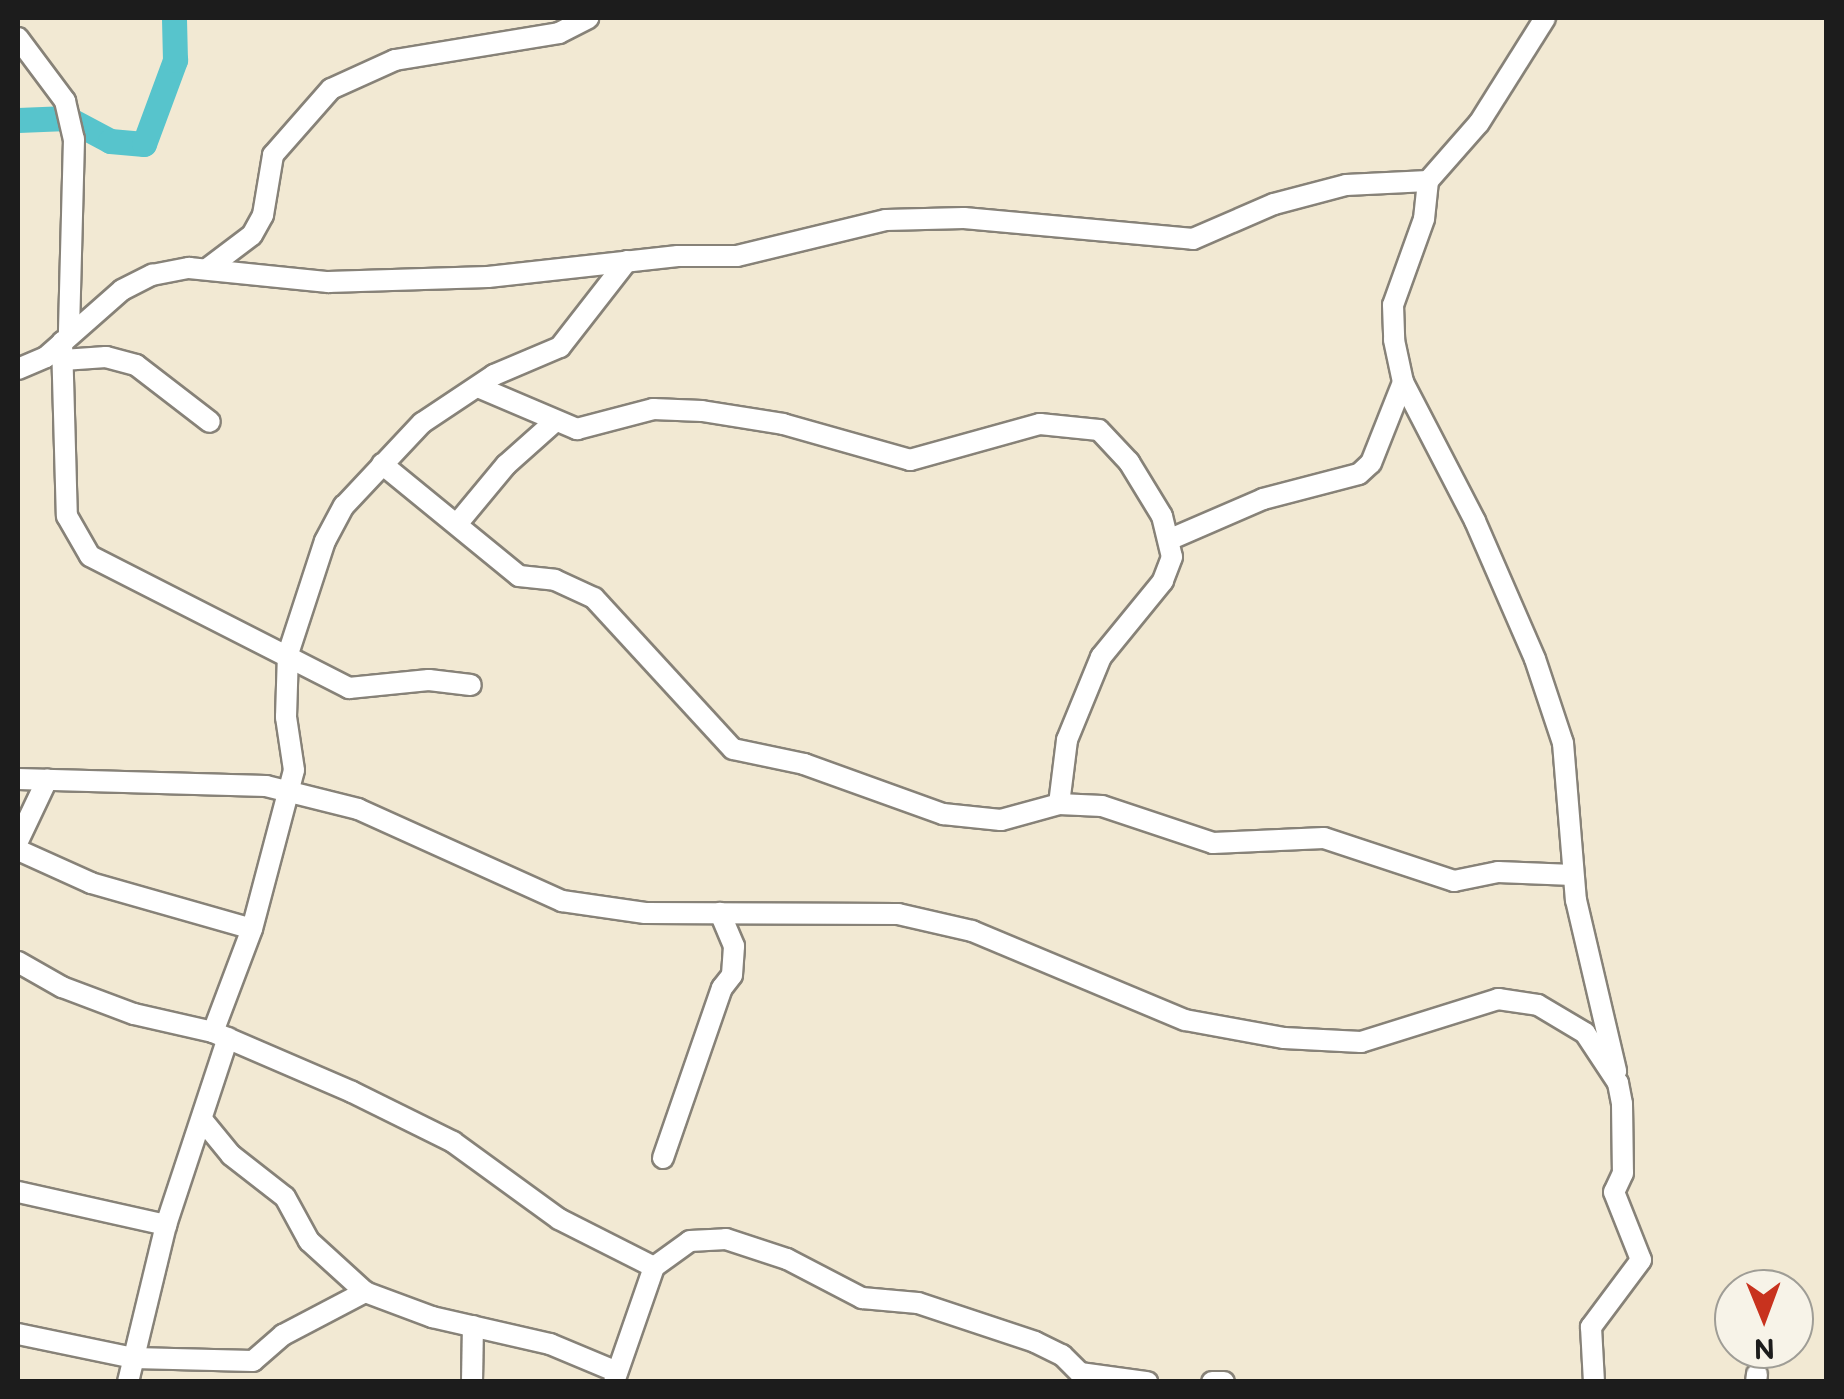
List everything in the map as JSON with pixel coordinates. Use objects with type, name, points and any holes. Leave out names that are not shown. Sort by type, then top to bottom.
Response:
[{"type":"street","points":[[207,269],[252,235],[263,215],[273,155],[331,89],[396,60],[559,33],[588,18]]},
{"type":"street","points":[[1545,18],[1478,124],[1428,181],[1424,219],[1393,305],[1403,382],[1536,659],[1564,743],[1573,874],[1618,1082],[1623,1173],[1614,1192],[1641,1260],[1591,1327],[1594,1382]]},
{"type":"street","points":[[18,38],[65,101],[74,139],[65,346],[66,516],[81,547],[136,583],[288,654],[349,688],[429,680],[471,685]]},
{"type":"street","points":[[18,369],[65,346],[138,281],[171,270],[207,269],[379,284],[628,261],[755,254],[886,220],[964,218],[1169,242],[1219,233],[1274,204],[1346,185],[1428,181]]},
{"type":"street","points":[[128,1382],[166,1225],[204,1122],[221,1035],[252,929],[284,792],[294,770],[286,717],[288,654],[325,541],[344,506],[446,403],[560,346],[628,261]]},
{"type":"street","points":[[65,346],[136,365],[210,422]]},
{"type":"street","points":[[1172,538],[1263,499],[1358,474],[1372,463],[1403,382]]},
{"type":"street","points":[[478,387],[552,424],[586,428],[653,409],[702,411],[783,424],[910,460],[1040,424],[1078,424],[1116,444],[1172,538],[1171,568],[1101,658],[1076,712],[1059,804]]},
{"type":"street","points":[[457,524],[552,424]]},
{"type":"street","points":[[382,464],[519,576],[555,580],[594,598],[734,749],[804,764],[943,814],[1000,820],[1059,804],[1139,814],[1213,843],[1324,838],[1454,881],[1498,872],[1573,874]]},
{"type":"street","points":[[18,778],[237,783],[284,792],[358,809],[562,902],[645,913],[898,914],[972,932],[1185,1020],[1329,1044],[1360,1042],[1484,1002],[1515,1000],[1570,1019],[1618,1082]]},
{"type":"street","points":[[18,841],[47,780]]},
{"type":"street","points":[[18,850],[91,883],[252,929]]},
{"type":"street","points":[[663,1158],[732,975],[734,946],[720,913]]},
{"type":"street","points":[[18,962],[97,1001],[221,1035],[454,1142],[559,1219],[654,1266]]},
{"type":"street","points":[[204,1122],[231,1155],[285,1196],[309,1241],[365,1292],[473,1326],[550,1344],[614,1376],[654,1266],[690,1241],[726,1239],[787,1259],[862,1298],[918,1303],[1034,1342],[1062,1354],[1080,1373],[1147,1382]]},
{"type":"street","points":[[18,1192],[166,1225]]},
{"type":"street","points":[[18,1334],[134,1358],[253,1361],[283,1335],[365,1292]]},
{"type":"street","points":[[472,1382],[473,1326]]},
{"type":"street","points":[[1212,1382],[1224,1382]]},
{"type":"waterway","points":[[18,120],[67,118],[110,141],[144,144],[175,60],[174,18]]}]
